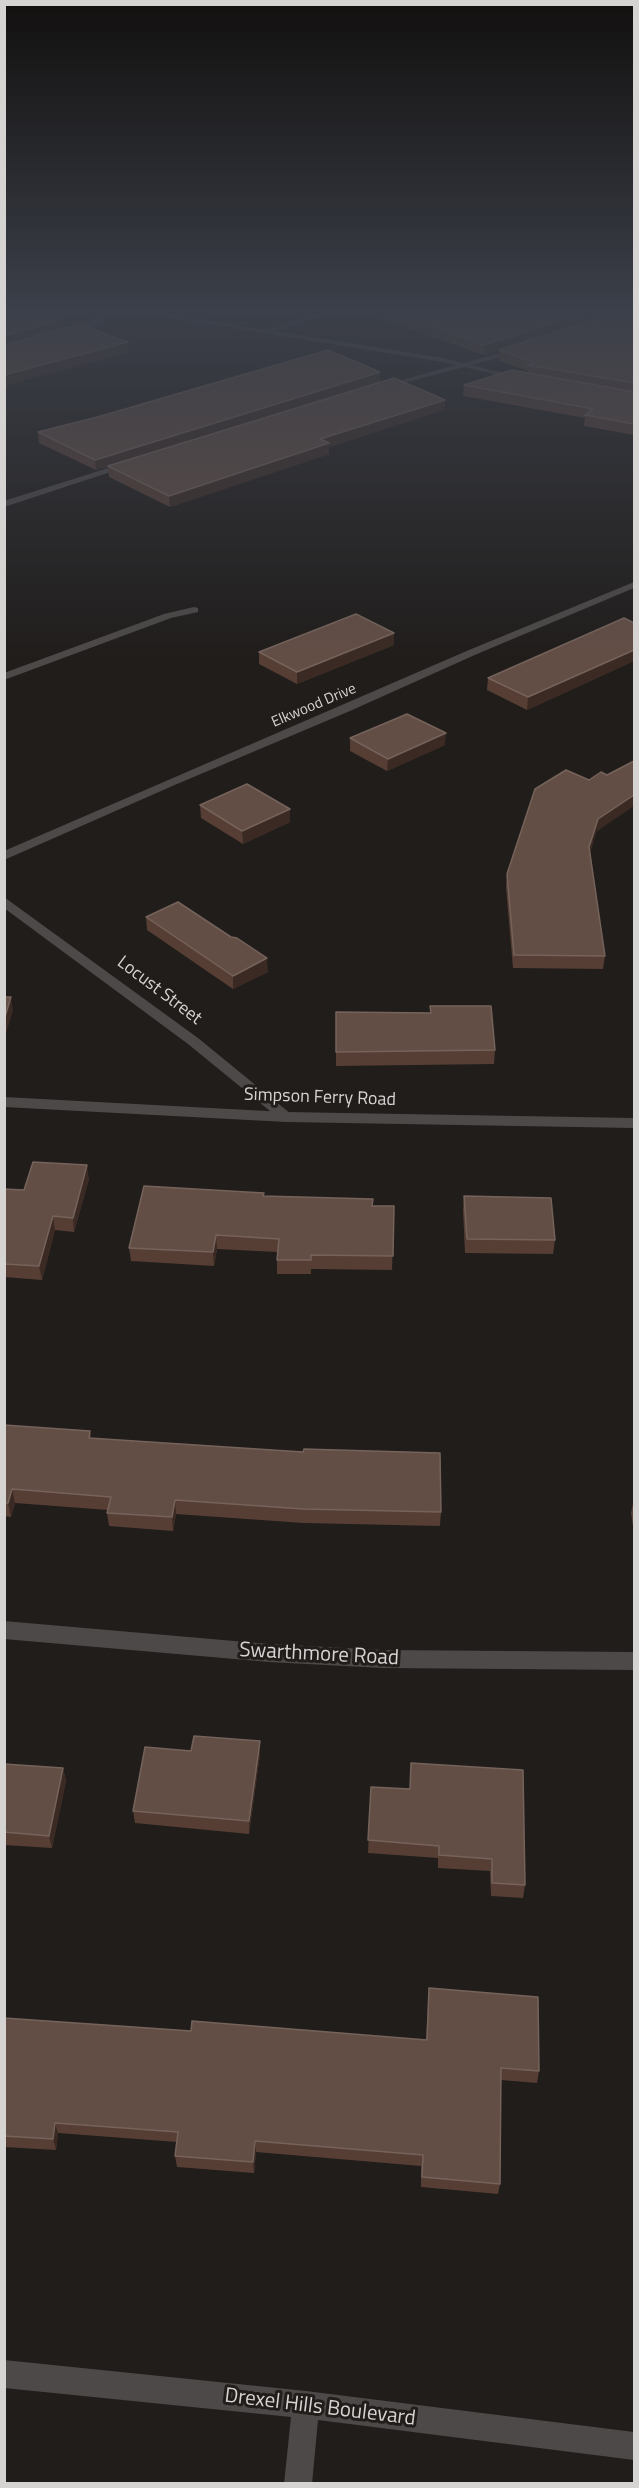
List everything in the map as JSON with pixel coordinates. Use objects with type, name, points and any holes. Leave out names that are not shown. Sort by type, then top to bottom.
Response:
[{"type":"street","points":[[4,504],[144,460]]},
{"type":"street","name":"Elkwood Drive","points":[[4,856],[173,781],[634,585]]},
{"type":"street","points":[[4,677],[168,616],[194,610]]},
{"type":"street","name":"Locust Street","points":[[4,901],[193,1041],[286,1117]]},
{"type":"street","name":"Simpson Ferry Road","points":[[4,1102],[286,1117],[634,1123]]},
{"type":"street","name":"Swarthmore Road","points":[[4,1630],[269,1653],[384,1659],[634,1661]]},
{"type":"street","name":"Drexel Hills Boulevard","points":[[4,2374],[306,2405],[634,2446]]},
{"type":"street","points":[[298,2484],[306,2405]]},
{"type":"building","points":[[49,429],[195,429],[95,460],[38,432]]},
{"type":"building","points":[[228,429],[352,429],[320,439],[329,443],[169,496],[108,466]]},
{"type":"building","points":[[356,614],[394,633],[297,672],[259,652]]},
{"type":"building","points":[[624,618],[634,623],[634,650],[528,697],[488,678]]},
{"type":"building","points":[[407,714],[446,733],[388,759],[350,738]]},
{"type":"building","points":[[634,761],[634,795],[598,819],[589,847],[605,956],[514,955],[507,874],[535,789],[566,770],[589,780],[601,772],[607,775]]},
{"type":"building","points":[[247,784],[290,809],[242,831],[200,805]]},
{"type":"building","points":[[178,902],[267,958],[233,976],[146,917]]},
{"type":"building","points":[[4,997],[11,997],[4,1020]]},
{"type":"building","points":[[430,1006],[491,1006],[495,1050],[336,1052],[336,1012],[431,1013]]},
{"type":"building","points":[[33,1162],[87,1165],[73,1218],[53,1216],[39,1266],[4,1264],[4,1189],[24,1190]]},
{"type":"building","points":[[144,1186],[264,1193],[263,1196],[373,1199],[372,1206],[394,1206],[393,1256],[311,1255],[311,1260],[277,1260],[279,1239],[216,1235],[213,1252],[129,1248]]},
{"type":"building","points":[[464,1196],[551,1198],[555,1240],[467,1239]]},
{"type":"building","points":[[4,1425],[90,1431],[89,1438],[303,1452],[304,1449],[440,1453],[441,1512],[303,1509],[175,1500],[172,1517],[107,1513],[111,1497],[12,1489],[8,1503],[4,1503]]},
{"type":"building","points":[[194,1736],[260,1741],[249,1821],[133,1811],[145,1747],[191,1751]]},
{"type":"building","points":[[411,1763],[523,1770],[525,1885],[492,1883],[492,1859],[439,1855],[439,1846],[368,1840],[371,1787],[410,1789]]},
{"type":"building","points":[[4,1764],[63,1768],[49,1836],[4,1832]]},
{"type":"building","points":[[429,1988],[538,1997],[539,2071],[501,2068],[500,2184],[422,2177],[423,2155],[255,2141],[253,2162],[175,2156],[178,2132],[55,2123],[53,2139],[4,2136],[4,2018],[191,2031],[192,2021],[427,2040]]}]
